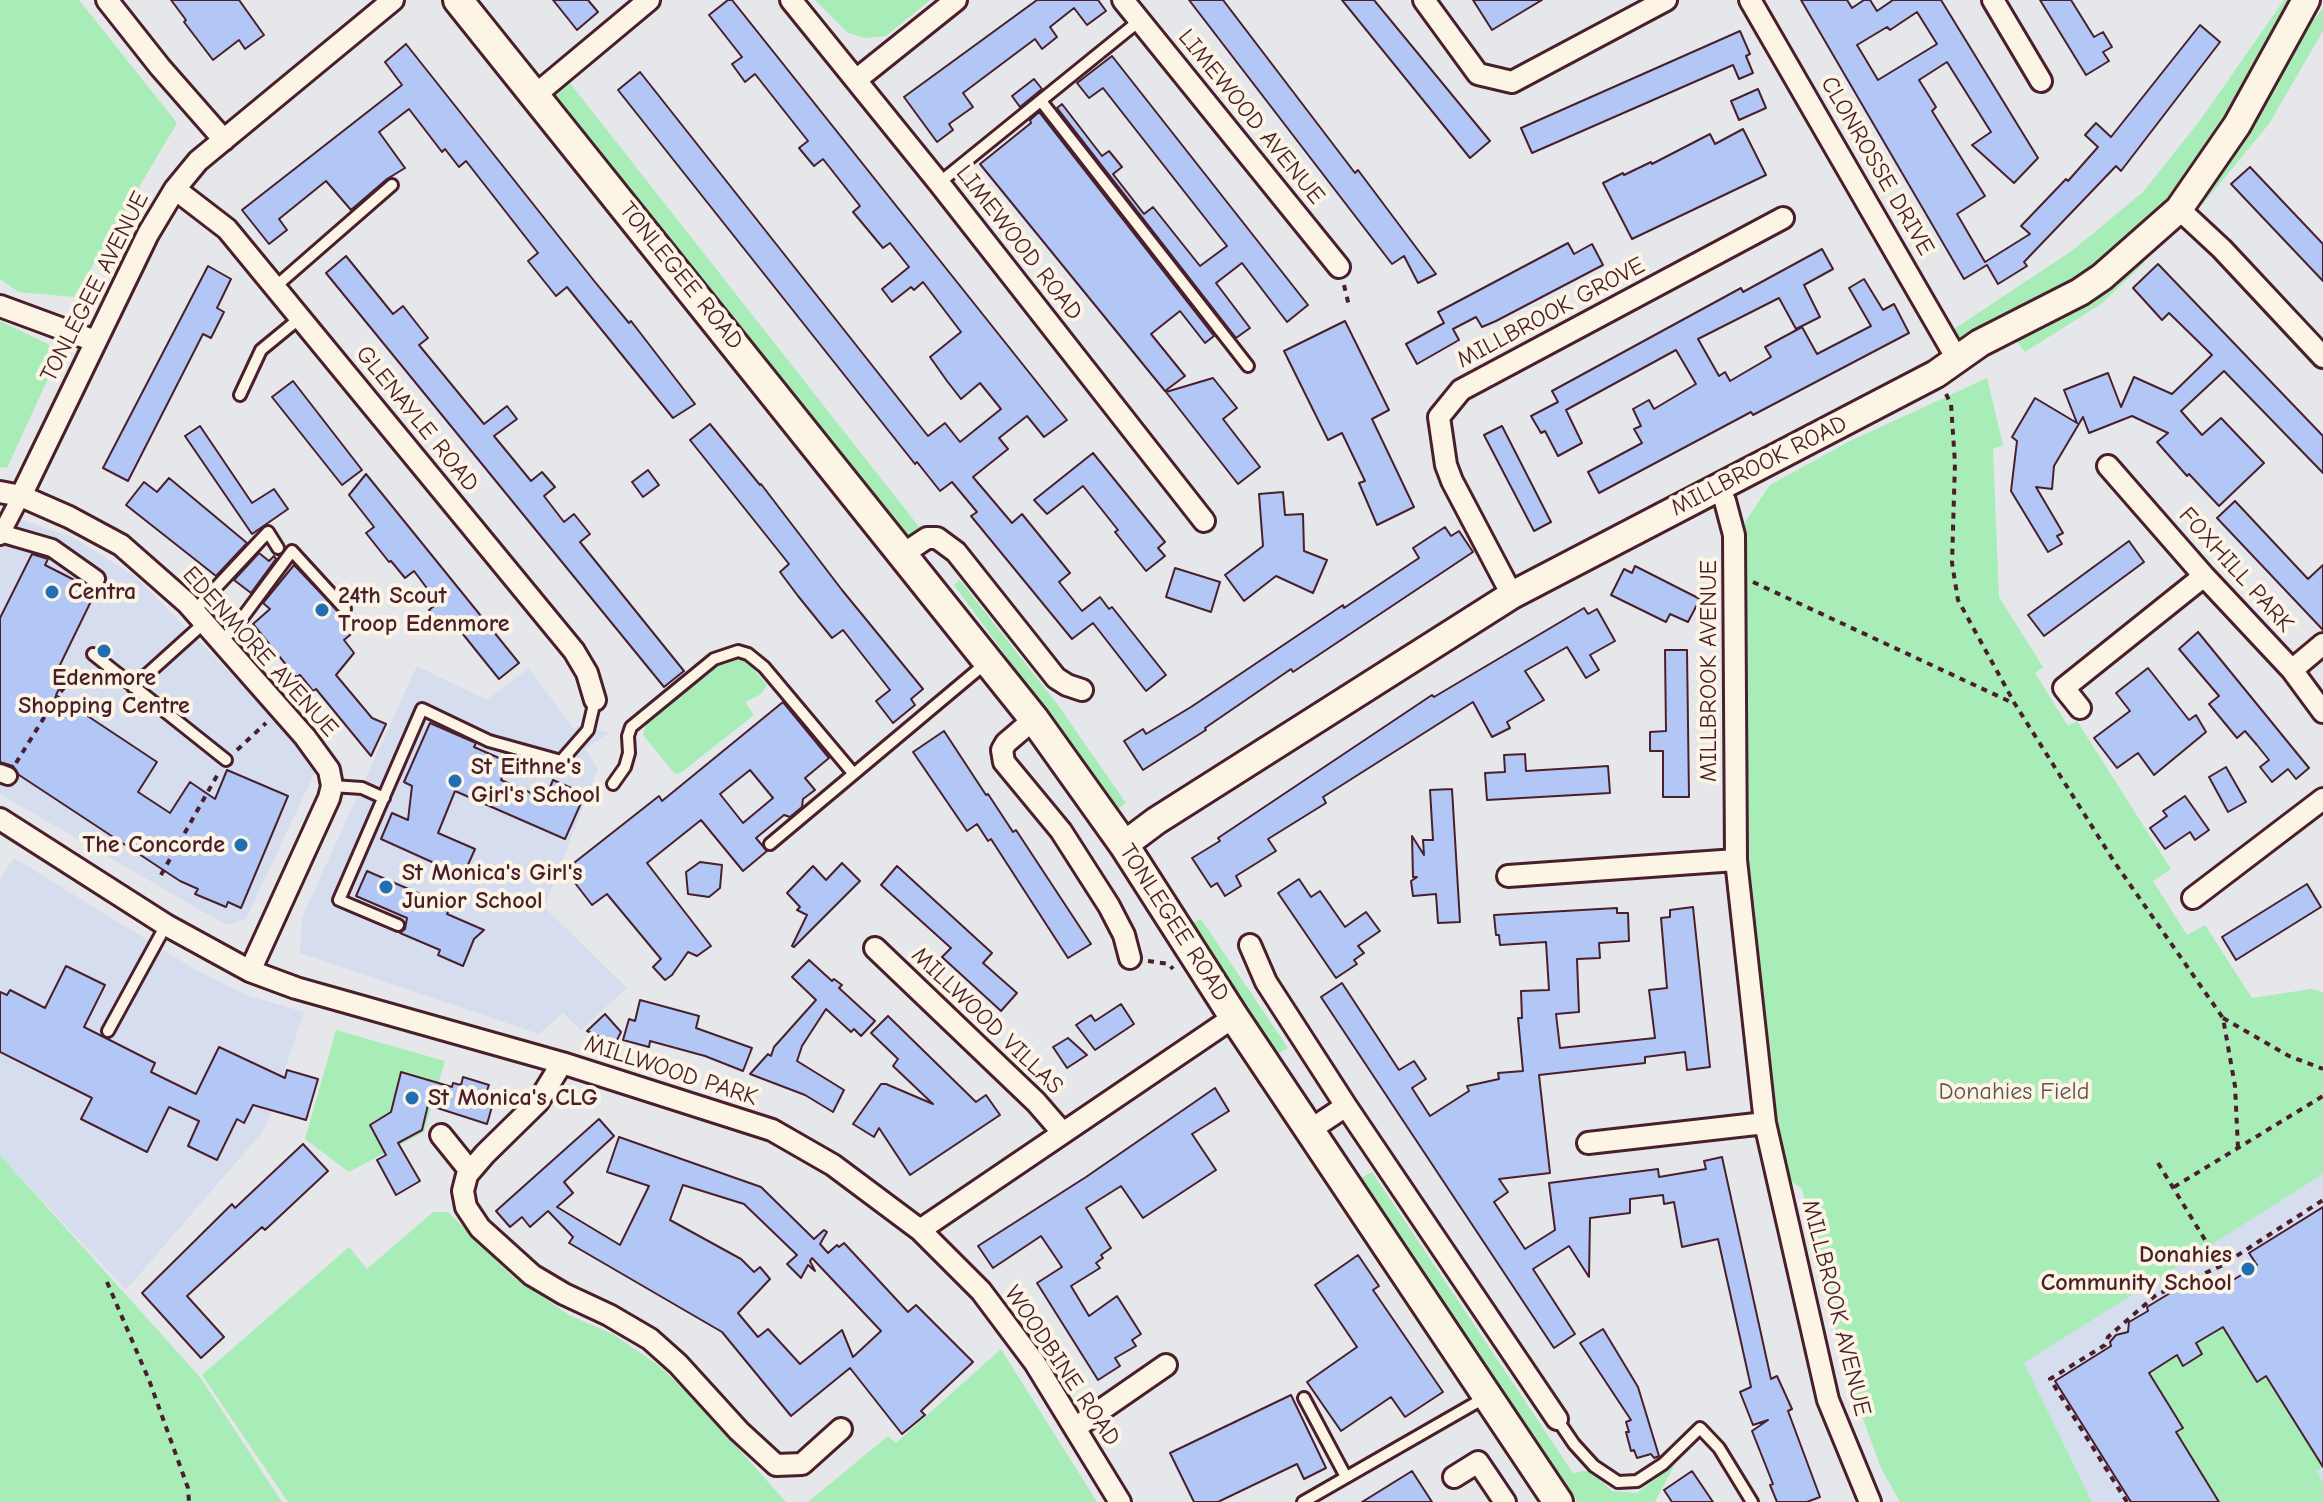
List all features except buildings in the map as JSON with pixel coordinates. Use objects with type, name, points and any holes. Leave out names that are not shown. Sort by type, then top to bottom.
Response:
[{"type":"main road","name":"TONLEGEE ROAD","points":[[458,0],[1034,719],[1124,845],[1234,1017],[1558,1502]]},
{"type":"street","points":[[107,0],[224,140]]},
{"type":"street","name":"TONLEGEE AVENUE","points":[[21,496],[148,234],[175,189],[198,161],[393,0]]},
{"type":"street","points":[[534,96],[649,0]]},
{"type":"street","name":"LIMEWOOD ROAD","points":[[791,0],[1204,521]]},
{"type":"street","points":[[856,80],[956,0]]},
{"type":"street","name":"LIMEWOOD AVENUE","points":[[1123,0],[1339,267]]},
{"type":"street","points":[[1424,0],[1478,74],[1512,82],[1666,0]]},
{"type":"street","name":"CLONROSSE DRIVE","points":[[1750,0],[1947,366]]},
{"type":"street","points":[[1993,0],[2041,81]]},
{"type":"street","name":"MILLBROOK ROAD","points":[[1124,845],[1512,595],[1947,366],[1980,343],[2080,292],[2124,260],[2179,209],[2237,125],[2306,0]]},
{"type":"street","name":"GLENAYLE ROAD","points":[[175,189],[227,229],[275,287],[574,651],[587,673],[595,700]]},
{"type":"street","points":[[2179,209],[2222,249],[2323,357]]},
{"type":"street","name":"MILLBROOK GROVE","points":[[1512,595],[1452,481],[1443,453],[1439,417],[1461,390],[1783,218]]},
{"type":"street","points":[[0,306],[95,341]]},
{"type":"street","name":"FOXHILL PARK","points":[[2108,466],[2292,670],[2323,712]]},
{"type":"street","name":"MILLBROOK AVENUE","points":[[1717,486],[1725,501],[1734,535],[1736,860],[1765,1123],[1828,1400],[1870,1502]]},
{"type":"street","name":"EDENMORE AVENUE","points":[[0,492],[21,496],[69,517],[121,545],[221,641],[279,711],[305,737],[329,770],[332,786]]},
{"type":"street","points":[[21,496],[0,534],[52,548],[96,579]]},
{"type":"street","points":[[903,554],[927,538],[937,538],[956,552],[1056,678],[1082,690]]},
{"type":"street","points":[[2080,708],[2064,688],[2204,576]]},
{"type":"street","points":[[2292,670],[2323,644]]},
{"type":"street","name":"TONLEGEE ROAD","points":[[1034,719],[1006,743],[1002,750],[1004,762],[1061,831],[1109,906],[1124,935],[1130,958]]},
{"type":"street","points":[[250,971],[332,786]]},
{"type":"street","points":[[2193,898],[2323,799]]},
{"type":"street","points":[[0,819],[166,925],[250,971],[296,988],[562,1063]]},
{"type":"street","points":[[1508,876],[1736,860]]},
{"type":"street","name":"TONLEGEE ROAD","points":[[1250,945],[1266,982],[1346,1106],[1557,1419]]},
{"type":"street","name":"MILLWOOD VILLAS","points":[[875,948],[1036,1102],[1062,1132]]},
{"type":"street","name":"MILLWOOD VILLAS","points":[[920,1230],[1234,1017]]},
{"type":"street","name":"MILLWOOD PARK","points":[[470,1171],[538,1102],[562,1063],[772,1130],[833,1165],[920,1230]]},
{"type":"street","points":[[1310,1130],[1346,1106]]},
{"type":"street","points":[[1588,1143],[1765,1123]]},
{"type":"street","points":[[441,1135],[470,1171],[463,1191],[466,1207],[480,1228],[499,1247],[532,1275],[650,1339],[776,1465],[802,1464],[841,1429]]},
{"type":"street","name":"WOODBINE ROAD","points":[[920,1230],[981,1291],[1035,1363],[1120,1502]]},
{"type":"street","points":[[1075,1428],[1166,1365]]},
{"type":"street","points":[[1454,1477],[1478,1462],[1505,1502]]},
{"type":"lane","points":[[939,183],[1139,21]]},
{"type":"lane","points":[[1041,101],[1248,366]]},
{"type":"lane","points":[[275,287],[392,185]]},
{"type":"lane","points":[[240,395],[261,350],[300,318]]},
{"type":"lane","points":[[133,687],[199,617],[268,532],[278,548]]},
{"type":"lane","points":[[221,641],[234,629],[292,551],[345,609]]},
{"type":"lane","points":[[613,784],[625,767],[631,727],[714,659],[738,651],[748,654],[764,667],[853,773]]},
{"type":"lane","points":[[93,654],[226,760]]},
{"type":"lane","points":[[770,844],[988,661]]},
{"type":"lane","points":[[398,925],[339,900],[422,709],[489,741],[561,761],[588,730],[595,700]]},
{"type":"lane","points":[[332,786],[362,788],[384,798]]},
{"type":"lane","points":[[108,1031],[166,925]]},
{"type":"lane","points":[[1303,1502],[1488,1396]]},
{"type":"lane","points":[[1304,1398],[1346,1477]]},
{"type":"lane","points":[[1557,1419],[1594,1466],[1618,1482],[1637,1481],[1663,1464],[1700,1428],[1719,1448],[1752,1502]]},
{"type":"path","points":[[1947,366],[1955,463],[1952,563],[1958,600],[2015,704],[2115,863],[2223,1018],[2235,1086],[2238,1148]]},
{"type":"path","points":[[1735,579],[1759,583],[2015,704]]},
{"type":"path","points":[[4,774],[58,695],[93,654]]},
{"type":"path","points":[[161,875],[226,760],[279,711]]},
{"type":"path","points":[[1130,958],[1169,964],[1177,975]]},
{"type":"path","points":[[2223,1018],[2289,1056],[2323,1069]]},
{"type":"path","points":[[2174,1187],[2323,1096]]},
{"type":"path","points":[[2158,1163],[2221,1266]]},
{"type":"path","points":[[2127,1502],[2050,1379],[2105,1345],[2108,1337],[2156,1295],[2221,1266],[2323,1200]]},
{"type":"path","points":[[107,1282],[149,1380],[188,1488],[189,1502]]},
{"type":"shaded area","name":"Edenmore Shopping Centre","points":[[0,512],[74,538],[136,577],[281,725],[315,772],[246,919],[226,925],[0,794]]},
{"type":"shaded area","points":[[417,666],[487,700],[529,668],[573,728],[582,725],[609,733],[585,749],[598,769],[544,907],[627,988],[581,1030],[563,1013],[539,1034],[300,953],[302,917]]},
{"type":"shaded area","points":[[14,858],[196,970],[249,996],[304,1012],[265,1129],[126,1290],[0,1155],[0,879]]},
{"type":"shaded area","name":"Donahies Community School","points":[[2323,1174],[2323,1502],[2092,1502],[2023,1363]]},
{"type":"green space","points":[[0,0],[79,0],[177,123],[74,297],[18,292],[0,279]]},
{"type":"green space","points":[[815,0],[930,0],[886,36],[865,38],[848,33]]},
{"type":"green space","points":[[2284,0],[2308,0],[2256,95],[2323,8],[2323,31],[2269,124],[2202,205],[2190,193],[2134,250],[2145,262],[2101,304],[2025,352],[2017,342],[2023,330],[1957,359],[1945,335],[2073,250],[2143,192],[2201,119]]},
{"type":"green space","points":[[562,73],[931,542],[901,551],[535,95]]},
{"type":"green space","points":[[0,321],[48,344],[57,359],[7,468],[0,467]]},
{"type":"green space","name":"Donahies Field","points":[[1987,378],[2003,445],[1993,449],[1999,597],[2043,667],[2035,673],[2068,726],[2077,721],[2171,869],[2153,881],[2187,935],[2205,925],[2252,998],[2311,989],[2323,992],[2323,1174],[2024,1363],[2092,1502],[1900,1502],[1881,1468],[1843,1364],[1802,1189],[1776,1170],[1736,860],[1745,522],[1770,485],[1850,441]]},
{"type":"green space","points":[[960,580],[1058,705],[1126,803],[1118,809],[954,585]]},
{"type":"green space","points":[[734,658],[745,659],[767,685],[761,694],[745,702],[754,715],[682,772],[675,774],[643,735],[646,724],[716,664]]},
{"type":"green space","points":[[1201,919],[1288,1048],[1276,1055],[1190,924]]},
{"type":"green space","points":[[336,1030],[445,1061],[424,1132],[349,1172],[305,1139]]},
{"type":"green space","points":[[0,1155],[200,1377],[282,1502],[0,1502]]},
{"type":"green space","points":[[1372,1172],[1573,1473],[1589,1470],[1612,1491],[1637,1493],[1664,1472],[1668,1464],[1676,1462],[1655,1502],[1577,1502],[1361,1178]]},
{"type":"green space","points":[[433,1212],[448,1212],[513,1277],[569,1315],[613,1334],[658,1365],[698,1403],[786,1502],[288,1502],[202,1375],[349,1247],[367,1269]]},
{"type":"green space","points":[[2223,1316],[2236,1349],[2256,1381],[2266,1376],[2323,1467],[2316,1471],[2323,1482],[2323,1502],[2219,1502],[2176,1432],[2183,1427],[2163,1395],[2137,1369],[2177,1355],[2184,1366],[2202,1354],[2196,1343],[2205,1338],[2201,1330]]},
{"type":"green space","points":[[1001,1349],[1097,1502],[808,1502],[888,1436],[896,1443]]},
{"type":"place","name":"Centra","points":[[52,592]]},
{"type":"place","name":"24th Scout Troop Edenmore","points":[[322,610]]},
{"type":"place","name":"Edenmore Shopping Centre","points":[[104,651]]},
{"type":"place","name":"St Eithne's Girl's School","points":[[455,781]]},
{"type":"place","name":"The Concorde","points":[[241,845]]},
{"type":"place","name":"St Monica's Girl's Junior School","points":[[386,887]]},
{"type":"place","name":"St Monica's CLG","points":[[412,1098]]},
{"type":"place","name":"Donahies Community School","points":[[2248,1269]]}]
